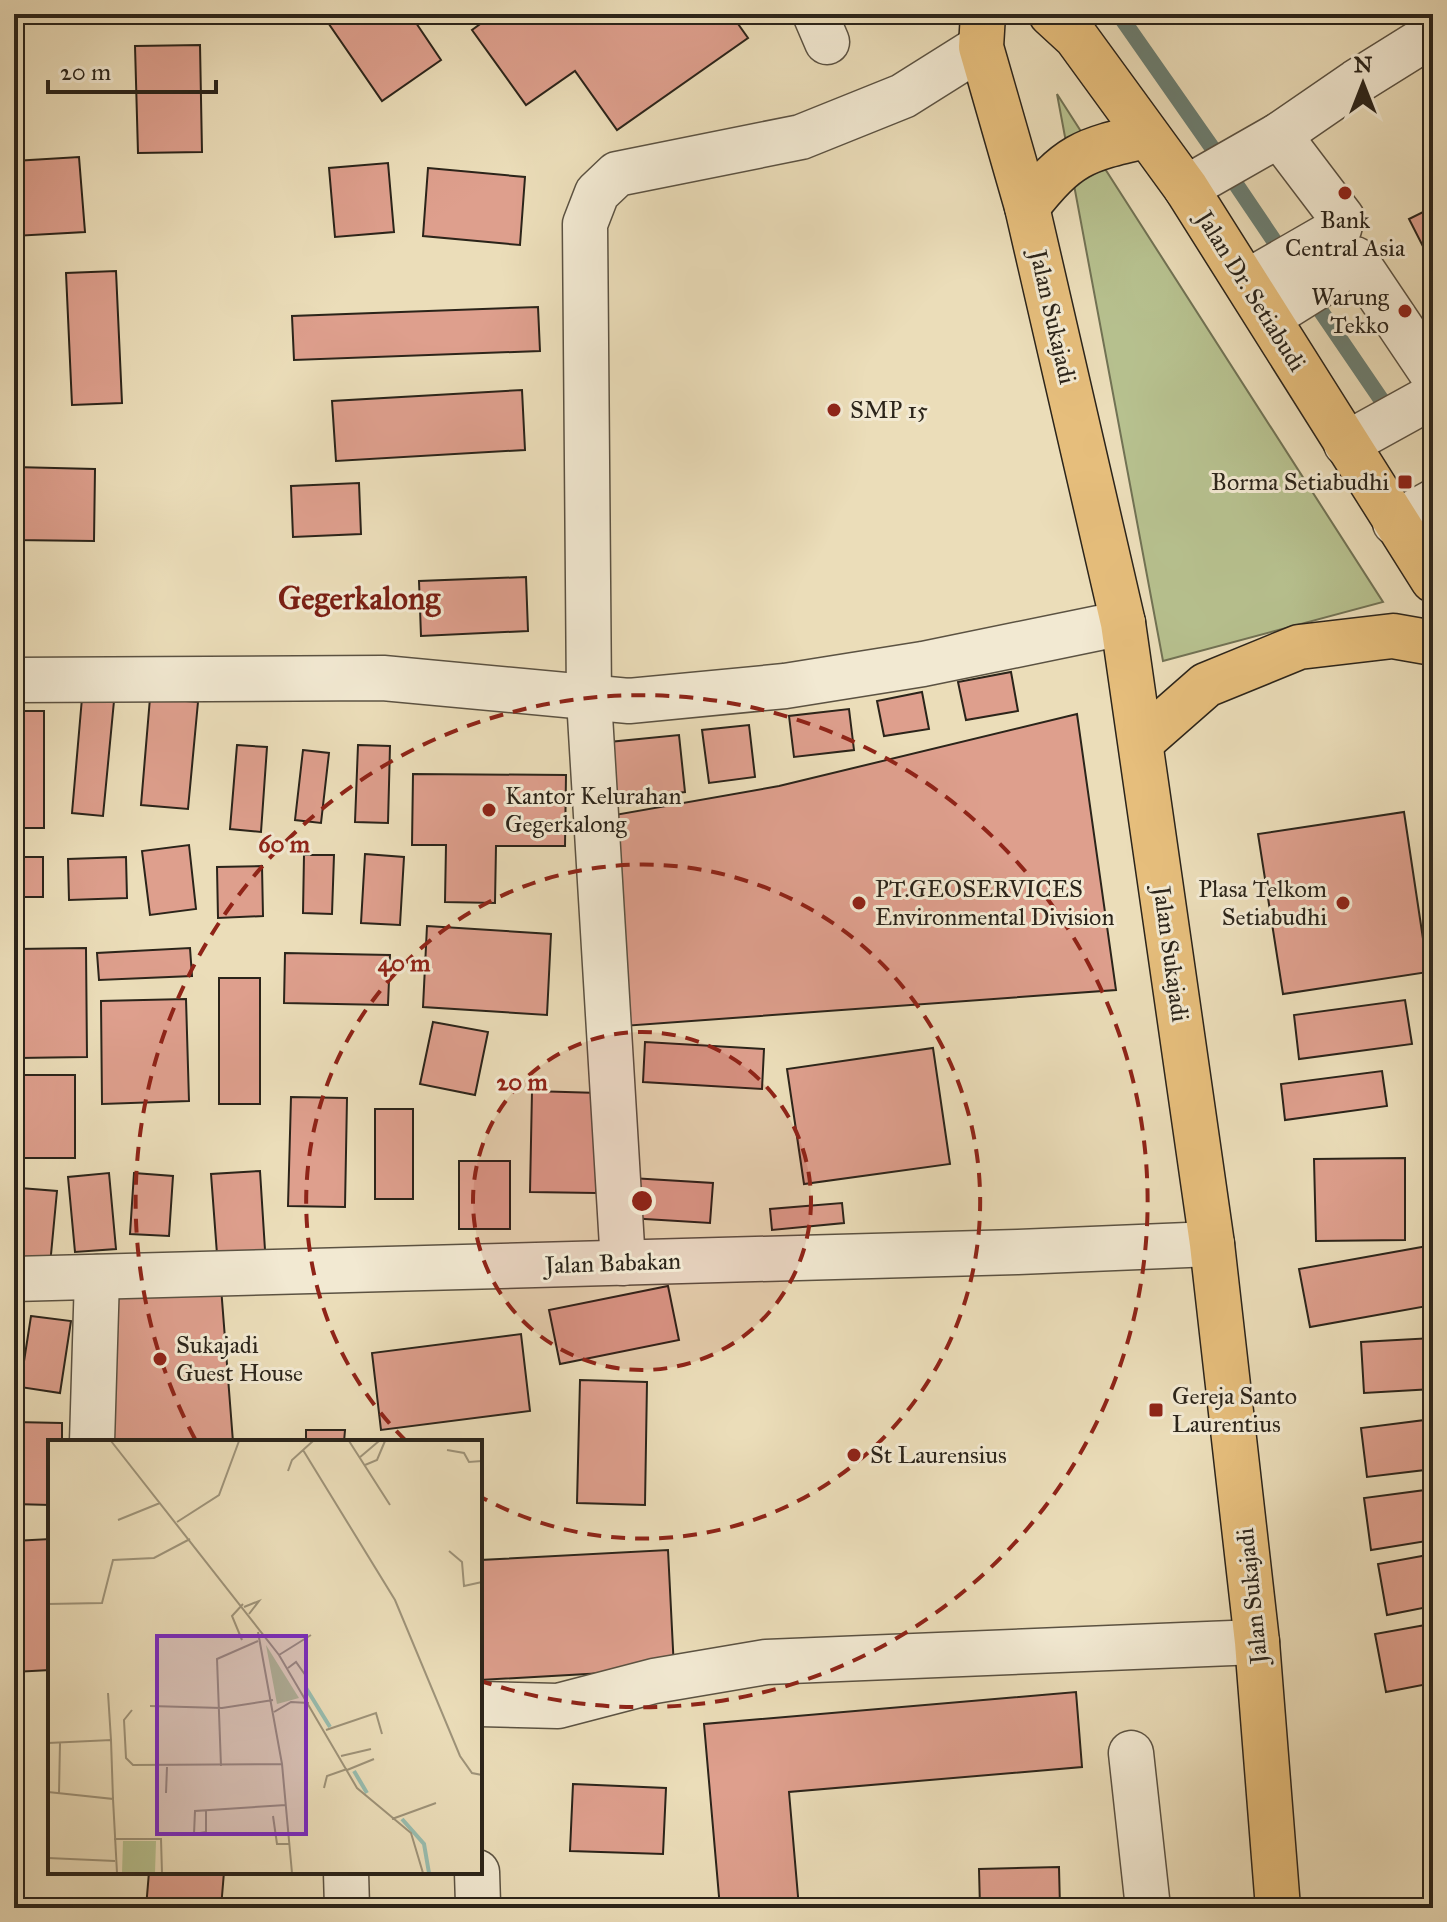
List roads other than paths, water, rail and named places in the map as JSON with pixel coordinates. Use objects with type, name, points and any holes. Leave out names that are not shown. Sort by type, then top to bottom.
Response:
[{"type":"main road","name":"Jalan Dr. Setiabudi","points":[[1051,14],[1076,37],[1186,188],[1433,580]]},
{"type":"main road","name":"Jalan Sukajadi","points":[[982,31],[1027,207],[1123,623],[1212,1244],[1257,1642],[1278,1908]]},
{"type":"main road","points":[[1027,207],[1053,174],[1080,153],[1146,136]]},
{"type":"main road","points":[[1141,742],[1206,685],[1299,647],[1393,636],[1433,643]]},
{"type":"street","points":[[623,1263],[589,699],[585,224],[597,193],[617,174],[801,137],[903,96],[982,31]]},
{"type":"street","points":[[1186,188],[1279,135],[1433,34]]},
{"type":"street","points":[[1258,299],[1339,229],[1342,218],[1279,135]]},
{"type":"street","points":[[1258,299],[1317,287],[1355,259],[1433,375]]},
{"type":"street","points":[[1346,444],[1433,396]]},
{"type":"street","points":[[1395,523],[1433,502]]},
{"type":"street","points":[[14,680],[383,678],[629,701],[785,686],[923,664],[1123,623]]},
{"type":"street","name":"Jalan Babakan","points":[[14,1279],[1212,1244]]},
{"type":"street","points":[[92,1440],[97,1277]]},
{"type":"street","points":[[482,1704],[558,1706],[654,1681],[766,1662],[1257,1642]]},
{"type":"street","points":[[1131,1753],[1148,1908]]},
{"type":"street","points":[[346,1874],[347,1908]]},
{"type":"street","points":[[475,1908],[478,1904],[477,1874]]},
{"type":"waterway","points":[[1120,16],[1220,159]]},
{"type":"waterway","points":[[1227,171],[1281,251]]},
{"type":"waterway","points":[[1314,301],[1391,414]]},
{"type":"place","name":"Bank Central Asia","points":[[1345,193]]},
{"type":"place","name":"Warung Tekko","points":[[1405,311]]},
{"type":"place","name":"SMP 15","points":[[834,410]]},
{"type":"place","name":"Borma Setiabudhi","points":[[1405,482]]},
{"type":"place","name":"Kantor Kelurahan Gegerkalong","points":[[489,810]]},
{"type":"place","name":"PT.GEOSERVICES Environmental Division","points":[[859,903]]},
{"type":"place","name":"Plasa Telkom Setiabudhi","points":[[1343,903]]},
{"type":"place","name":"Sukajadi Guest House","points":[[160,1359]]},
{"type":"place","name":"Gereja Santo Laurentius","points":[[1156,1410]]},
{"type":"place","name":"St Laurensius","points":[[854,1455]]},
{"type":"district","name":"Gegerkalong","points":[[359,598]]}]
